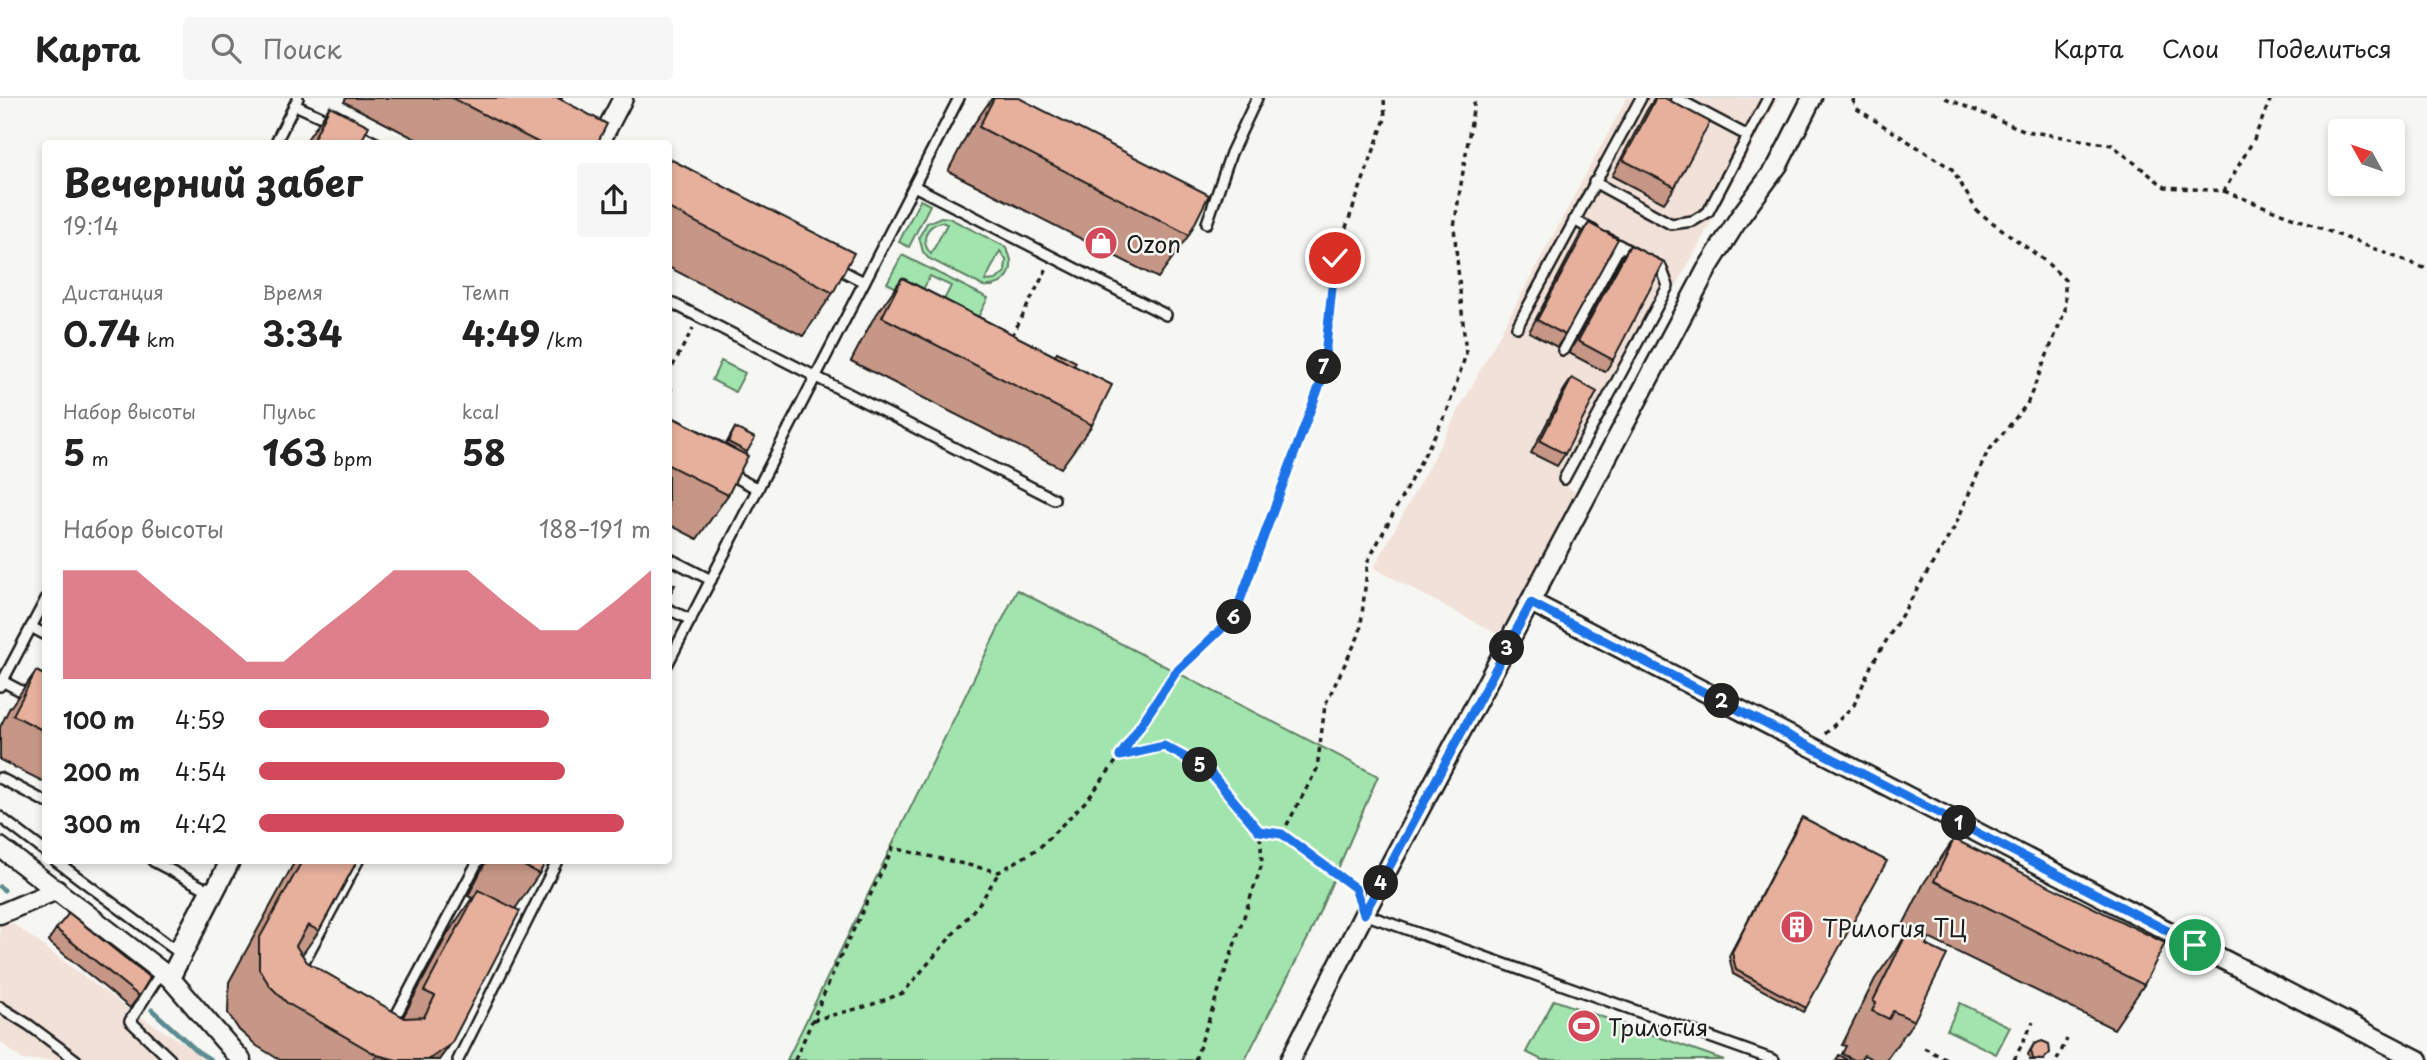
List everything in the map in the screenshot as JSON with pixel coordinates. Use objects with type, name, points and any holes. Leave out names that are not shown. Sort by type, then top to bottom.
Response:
[{"type":"street","points":[[601,140],[623,98]]},
{"type":"street","points":[[1290,1060],[1364,914],[1707,268],[1739,218],[1779,165],[1812,98]]},
{"type":"street","points":[[1531,603],[2418,1060]]},
{"type":"street","points":[[0,848],[52,892],[166,974],[241,1060]]},
{"type":"street","points":[[166,974],[228,864]]},
{"type":"street","points":[[0,914],[52,892]]},
{"type":"lane","points":[[672,656],[959,98]]},
{"type":"lane","points":[[1207,223],[1231,153],[1257,98]]},
{"type":"lane","points":[[1517,327],[1641,98]]},
{"type":"lane","points":[[1676,98],[1748,136]]},
{"type":"lane","points":[[1594,182],[1671,224],[1693,221],[1707,212],[1768,98]]},
{"type":"lane","points":[[277,140],[296,101],[370,140]]},
{"type":"lane","points":[[914,186],[1166,315]]},
{"type":"lane","points":[[1564,479],[1668,286],[1661,267],[1574,220]]},
{"type":"lane","points":[[1563,350],[1620,246]]},
{"type":"lane","points":[[827,263],[864,282]]},
{"type":"lane","points":[[672,304],[1054,499]]},
{"type":"lane","points":[[713,466],[758,489]]},
{"type":"lane","points":[[672,560],[711,580]]},
{"type":"lane","points":[[42,606],[1,684],[42,702]]},
{"type":"lane","points":[[672,611],[691,620]]},
{"type":"lane","points":[[31,627],[42,633]]},
{"type":"lane","points":[[0,778],[42,800]]},
{"type":"lane","points":[[0,817],[42,849]]},
{"type":"lane","points":[[60,864],[174,949],[219,864]]},
{"type":"lane","points":[[159,864],[206,889]]},
{"type":"lane","points":[[296,977],[356,864]]},
{"type":"lane","points":[[389,1029],[476,864]]},
{"type":"lane","points":[[458,1060],[556,864]]},
{"type":"lane","points":[[52,892],[71,873]]},
{"type":"lane","points":[[1364,914],[1774,1060]]},
{"type":"lane","points":[[166,974],[130,1021],[170,1060]]},
{"type":"lane","points":[[0,1007],[76,1060]]},
{"type":"path","points":[[813,1020],[868,1006],[903,993],[982,900],[999,872],[1039,848],[1088,799],[1176,672],[1234,617],[1323,376],[1335,258],[1385,119],[1384,98]]},
{"type":"path","points":[[1282,834],[1317,769],[1325,705],[1360,633],[1368,561],[1447,412],[1466,354],[1454,227],[1475,98]]},
{"type":"path","points":[[1811,747],[1854,705],[1871,666],[1954,527],[1987,453],[2026,404],[2065,311],[2065,280],[2045,261],[1977,211],[1952,169],[1857,109],[1852,98]]},
{"type":"path","points":[[1945,98],[2026,131],[2112,145],[2165,187],[2224,191],[2427,269]]},
{"type":"path","points":[[2224,191],[2254,139],[2271,98]]},
{"type":"path","points":[[1007,345],[1053,257]]},
{"type":"path","points":[[1031,299],[1040,303]]},
{"type":"path","points":[[672,368],[699,317]]},
{"type":"path","points":[[1120,756],[1164,746],[1207,769],[1259,831],[1262,864],[1195,1060]]},
{"type":"path","points":[[1259,831],[1282,834],[1355,888],[1364,914]]},
{"type":"path","points":[[795,1060],[893,848],[999,872]]},
{"type":"path","points":[[2014,1060],[2033,1021]]},
{"type":"path","points":[[2057,1060],[2067,1039]]},
{"type":"path","points":[[1924,1048],[1948,1060]]},
{"type":"shaded area","points":[[1627,98],[1778,98],[1568,487],[1576,493],[1499,635],[1374,568]]},
{"type":"shaded area","points":[[0,914],[128,1009],[211,1060],[22,1060],[0,1041]]},
{"type":"green space","points":[[920,200],[930,205],[909,247],[899,242]]},
{"type":"green space","points":[[941,217],[949,218],[1004,246],[1011,261],[1011,268],[1005,280],[992,286],[983,286],[928,258],[923,252],[919,237],[927,223]],"holes":[[[941,222],[947,224],[931,254],[926,244],[926,235],[931,227]],[[1000,251],[1006,260],[1005,272],[996,280],[985,281]]]},
{"type":"green space","points":[[902,255],[988,298],[973,327],[939,310],[951,286],[930,276],[918,299],[887,283]]},
{"type":"green space","points":[[721,361],[745,373],[735,392],[712,380]]},
{"type":"green space","points":[[1017,590],[1378,776],[1309,936],[1245,1060],[787,1060]]},
{"type":"green space","name":"Трилогия","points":[[1554,1000],[1724,1060],[1542,1060],[1526,1052]]},
{"type":"green space","points":[[1960,1003],[2010,1027],[1996,1054],[1947,1030]]},
{"type":"building","points":[[452,98],[558,98],[607,124],[599,140],[533,140]]},
{"type":"building","points":[[994,98],[1019,98],[1209,195],[1189,235],[979,127]]},
{"type":"building","points":[[1656,98],[1665,98],[1710,122],[1675,187],[1623,160]]},
{"type":"building","points":[[330,106],[369,126],[362,140],[313,140]]},
{"type":"building","points":[[672,160],[854,253],[833,293],[672,210]]},
{"type":"building","points":[[1589,223],[1618,239],[1565,335],[1537,320]]},
{"type":"building","points":[[1630,245],[1664,262],[1613,360],[1578,341]]},
{"type":"building","points":[[902,278],[1112,385],[1092,425],[882,317]]},
{"type":"building","points":[[1057,352],[1076,362],[1074,366],[1055,356]]},
{"type":"building","points":[[1572,378],[1597,392],[1565,454],[1540,441]]},
{"type":"building","points":[[672,417],[748,456],[728,495],[672,467]]},
{"type":"building","points":[[735,428],[755,438],[747,452],[728,442]]},
{"type":"building","points":[[36,671],[42,674],[42,730],[13,715]]},
{"type":"building","name":"ТРилогия ТЦ","points":[[1802,817],[1887,861],[1806,1008],[1736,970],[1732,952]]},
{"type":"building","points":[[1954,839],[2165,943],[2144,985],[1934,881]]},
{"type":"building","points":[[300,864],[355,864],[319,931],[308,925],[296,946],[307,962],[405,1018],[424,1017],[435,996],[424,991],[478,890],[520,911],[451,1044],[428,1060],[397,1060],[377,1055],[287,1003],[270,986],[259,969],[259,939]]},
{"type":"building","points":[[521,864],[544,864],[539,874]]},
{"type":"building","points":[[69,913],[150,978],[139,996],[56,929]]},
{"type":"building","points":[[1913,929],[1929,938],[1926,945],[1947,955],[1914,1021],[1893,1011],[1889,1019],[1872,1011],[1876,1003],[1873,1001],[1906,935],[1909,937]]},
{"type":"building","points":[[2042,1041],[2049,1044],[2050,1053],[2043,1060],[2033,1059],[2031,1050],[2034,1044]]},
{"type":"waterway","points":[[0,887],[4,890]]},
{"type":"waterway","points":[[152,1010],[197,1051],[211,1060]]},
{"type":"place","name":"Ozon","points":[[1101,243]]},
{"type":"place","name":"ТРилогия ТЦ","points":[[1797,927]]},
{"type":"place","name":"Трилогия","points":[[1584,1026]]},
{"type":"route","points":[[1335,258],[1323,376],[1234,617],[1176,672],[1120,756],[1164,746],[1207,769],[1259,831],[1282,834],[1355,888],[1364,914],[1531,603],[2195,945]]}]
